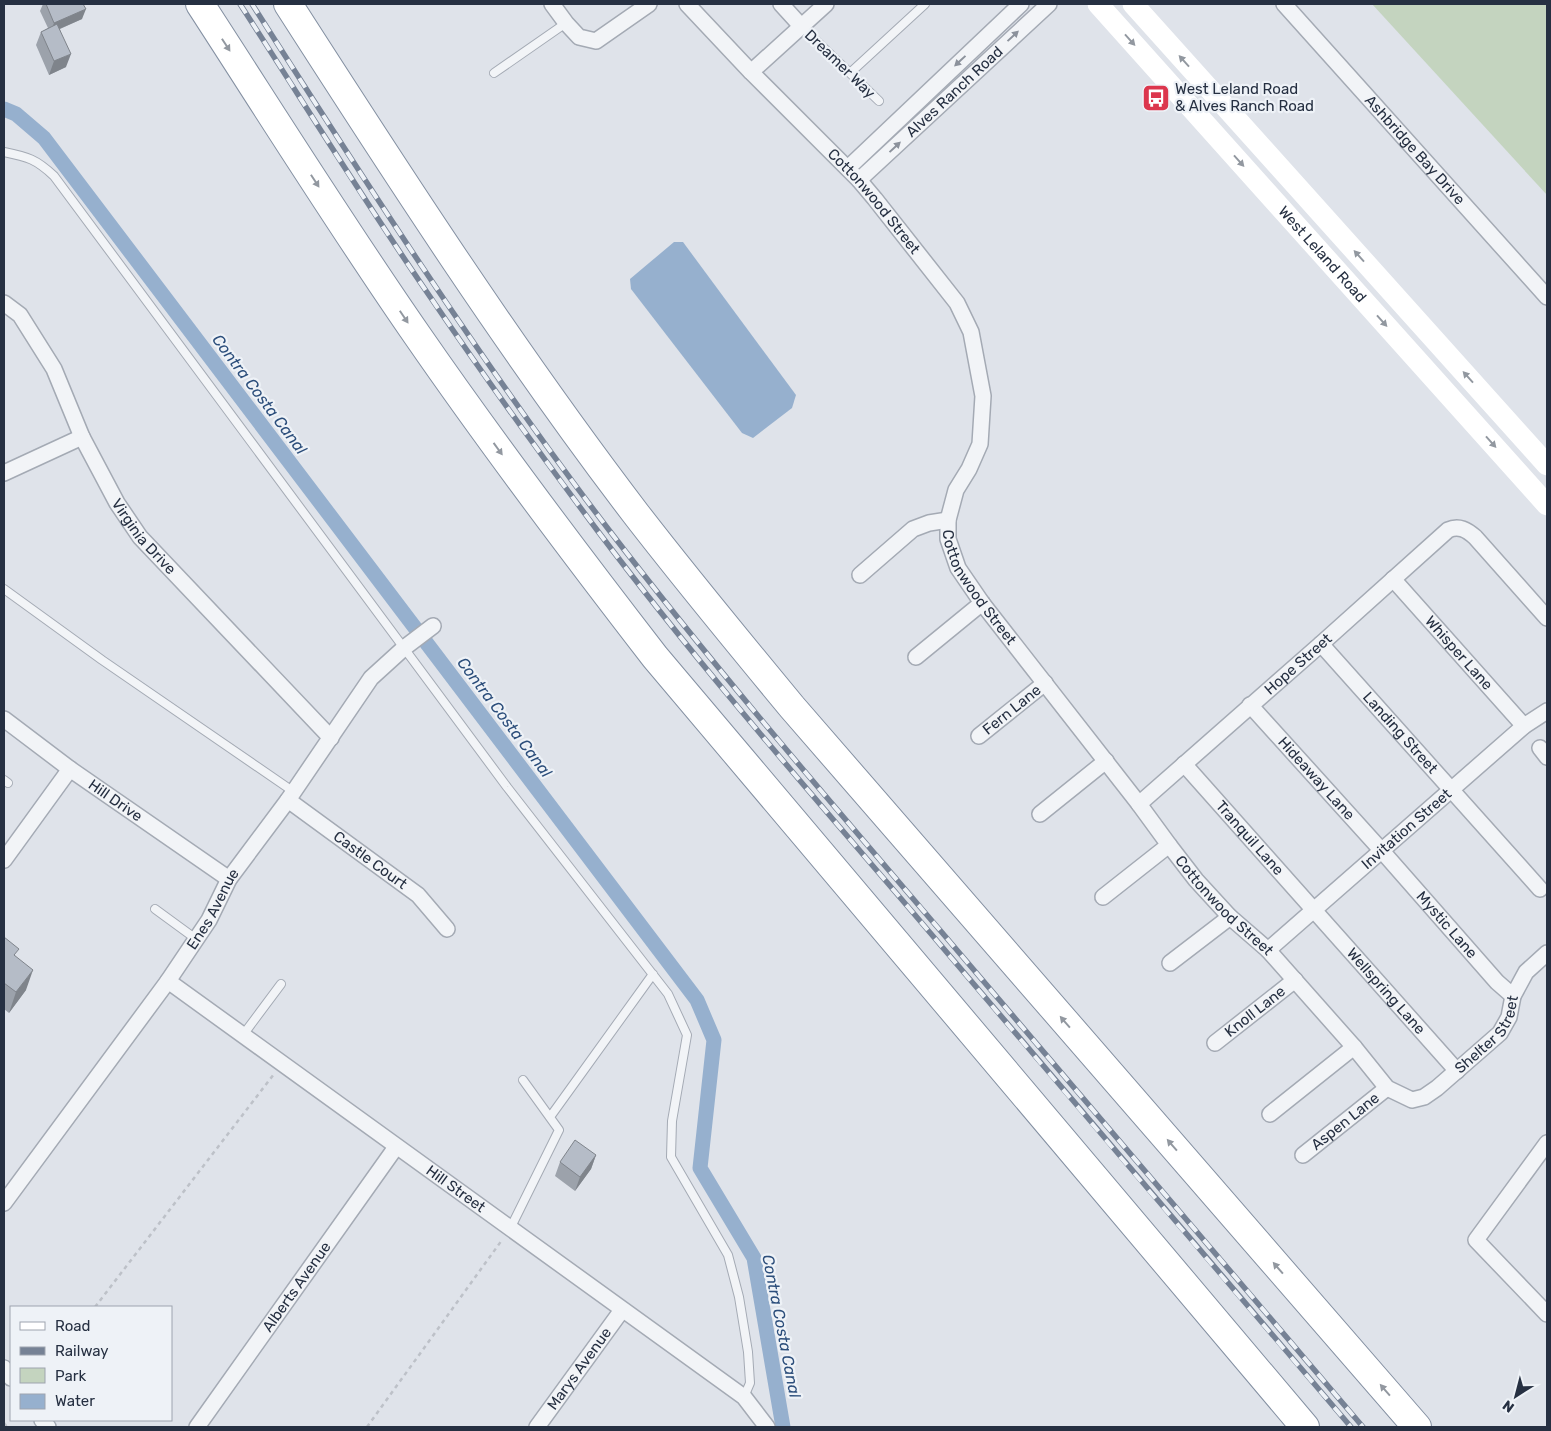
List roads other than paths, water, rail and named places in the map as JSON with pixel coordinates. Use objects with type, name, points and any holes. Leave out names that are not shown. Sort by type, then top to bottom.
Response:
[{"type":"highway","points":[[200,4],[417,335],[493,443],[655,657],[1305,1427]]},
{"type":"highway","points":[[288,4],[406,187],[478,294],[556,405],[710,608],[792,707],[1416,1427]]},
{"type":"highway","points":[[1270,1385],[1293,1427]]},
{"type":"main road","name":"West Leland Road","points":[[1098,4],[1547,505]]},
{"type":"main road","name":"West Leland Road","points":[[1133,4],[1547,465]]},
{"type":"street","points":[[552,4],[566,24],[579,37],[596,41],[649,4]]},
{"type":"street","name":"Cottonwood Street","points":[[687,4],[751,72],[859,180],[957,303],[971,332],[983,396],[980,444],[969,469],[956,490],[948,520],[948,539],[958,568],[982,603],[1045,682],[1196,880],[1230,917],[1268,950],[1354,1047],[1387,1088],[1412,1100]]},
{"type":"street","points":[[782,4],[802,26]]},
{"type":"street","points":[[751,72],[826,4]]},
{"type":"street","name":"Alves Ranch Road","points":[[848,168],[1021,4]]},
{"type":"street","name":"Alves Ranch Road","points":[[859,180],[1049,4]]},
{"type":"street","name":"Ashbridge Bay Drive","points":[[1284,4],[1547,297]]},
{"type":"street","name":"Virginia Drive","points":[[4,303],[20,315],[54,369],[82,437],[117,503],[140,537],[331,738]]},
{"type":"street","points":[[4,473],[82,437]]},
{"type":"street","points":[[860,575],[913,529],[929,523],[948,520]]},
{"type":"street","name":"Hope Street","points":[[1139,804],[1452,528],[1464,529],[1475,537],[1547,618]]},
{"type":"street","name":"Whisper Lane","points":[[1393,579],[1524,726]]},
{"type":"street","points":[[916,657],[982,603]]},
{"type":"street","name":"Enes Avenue","points":[[4,1203],[168,981],[208,920],[229,879],[291,796],[371,678],[404,648],[433,626]]},
{"type":"street","name":"Landing Street","points":[[1321,644],[1545,890]]},
{"type":"street","name":"Fern Lane","points":[[979,736],[1045,682]]},
{"type":"street","name":"Hideaway Lane","points":[[1250,705],[1382,851]]},
{"type":"street","name":"Invitation Street","points":[[1268,950],[1524,726],[1547,711]]},
{"type":"street","name":"Hill Drive","points":[[4,719],[70,769],[229,879]]},
{"type":"street","points":[[1040,814],[1106,761]]},
{"type":"street","name":"Tranquil Lane","points":[[1184,764],[1314,910]]},
{"type":"street","points":[[4,860],[70,769]]},
{"type":"street","name":"Castle Court","points":[[291,796],[418,895],[446,929]]},
{"type":"street","points":[[1103,897],[1169,845]]},
{"type":"street","name":"Mystic Lane","points":[[1382,851],[1497,982],[1513,996]]},
{"type":"street","name":"Wellspring Lane","points":[[1314,910],[1457,1072]]},
{"type":"street","points":[[1170,963],[1230,917]]},
{"type":"street","name":"Shelter Street","points":[[1412,1100],[1424,1097],[1457,1072],[1500,1033],[1508,1017],[1513,996],[1526,972],[1547,953]]},
{"type":"street","name":"Knoll Lane","points":[[1215,1043],[1295,980]]},
{"type":"street","name":"Hill Street","points":[[168,981],[744,1397]]},
{"type":"street","points":[[1270,1114],[1354,1047]]},
{"type":"street","name":"Aspen Lane","points":[[1302,1155],[1387,1088]]},
{"type":"street","points":[[1547,1143],[1476,1240],[1547,1314]]},
{"type":"street","name":"Alberts Avenue","points":[[197,1427],[396,1147]]},
{"type":"street","name":"Marys Avenue","points":[[540,1426],[622,1310]]},
{"type":"street","points":[[744,1397],[767,1427]]},
{"type":"lane","points":[[850,73],[925,4]]},
{"type":"lane","points":[[494,74],[566,24]]},
{"type":"lane","name":"Dreamer Way","points":[[802,26],[879,102]]},
{"type":"lane","points":[[4,152],[34,160],[42,164],[54,176],[507,787],[668,994],[686,1035],[672,1121],[671,1157],[728,1255],[739,1298],[748,1352],[750,1383],[744,1397]]},
{"type":"lane","points":[[4,589],[291,796]]},
{"type":"lane","points":[[155,909],[196,939]]},
{"type":"lane","points":[[550,1117],[653,974]]},
{"type":"lane","points":[[242,1036],[281,984]]},
{"type":"lane","points":[[510,1229],[560,1130],[523,1080]]},
{"type":"water","points":[[674,242],[683,242],[796,395],[792,408],[753,438],[742,433],[631,289],[630,279]]},
{"type":"waterway","name":"Contra Costa Canal","points":[[4,109],[16,114],[44,138],[697,1000],[714,1040],[700,1168],[754,1258],[783,1427]]},
{"type":"railway","points":[[240,4],[384,228],[453,330],[534,445],[635,580],[793,773],[1351,1427]]},
{"type":"railway","points":[[252,4],[381,205],[469,336],[609,530],[730,682],[813,781],[1363,1427]]},
{"type":"place","name":"West Leland Road & Alves Ranch Road","points":[[1156,98]]}]
